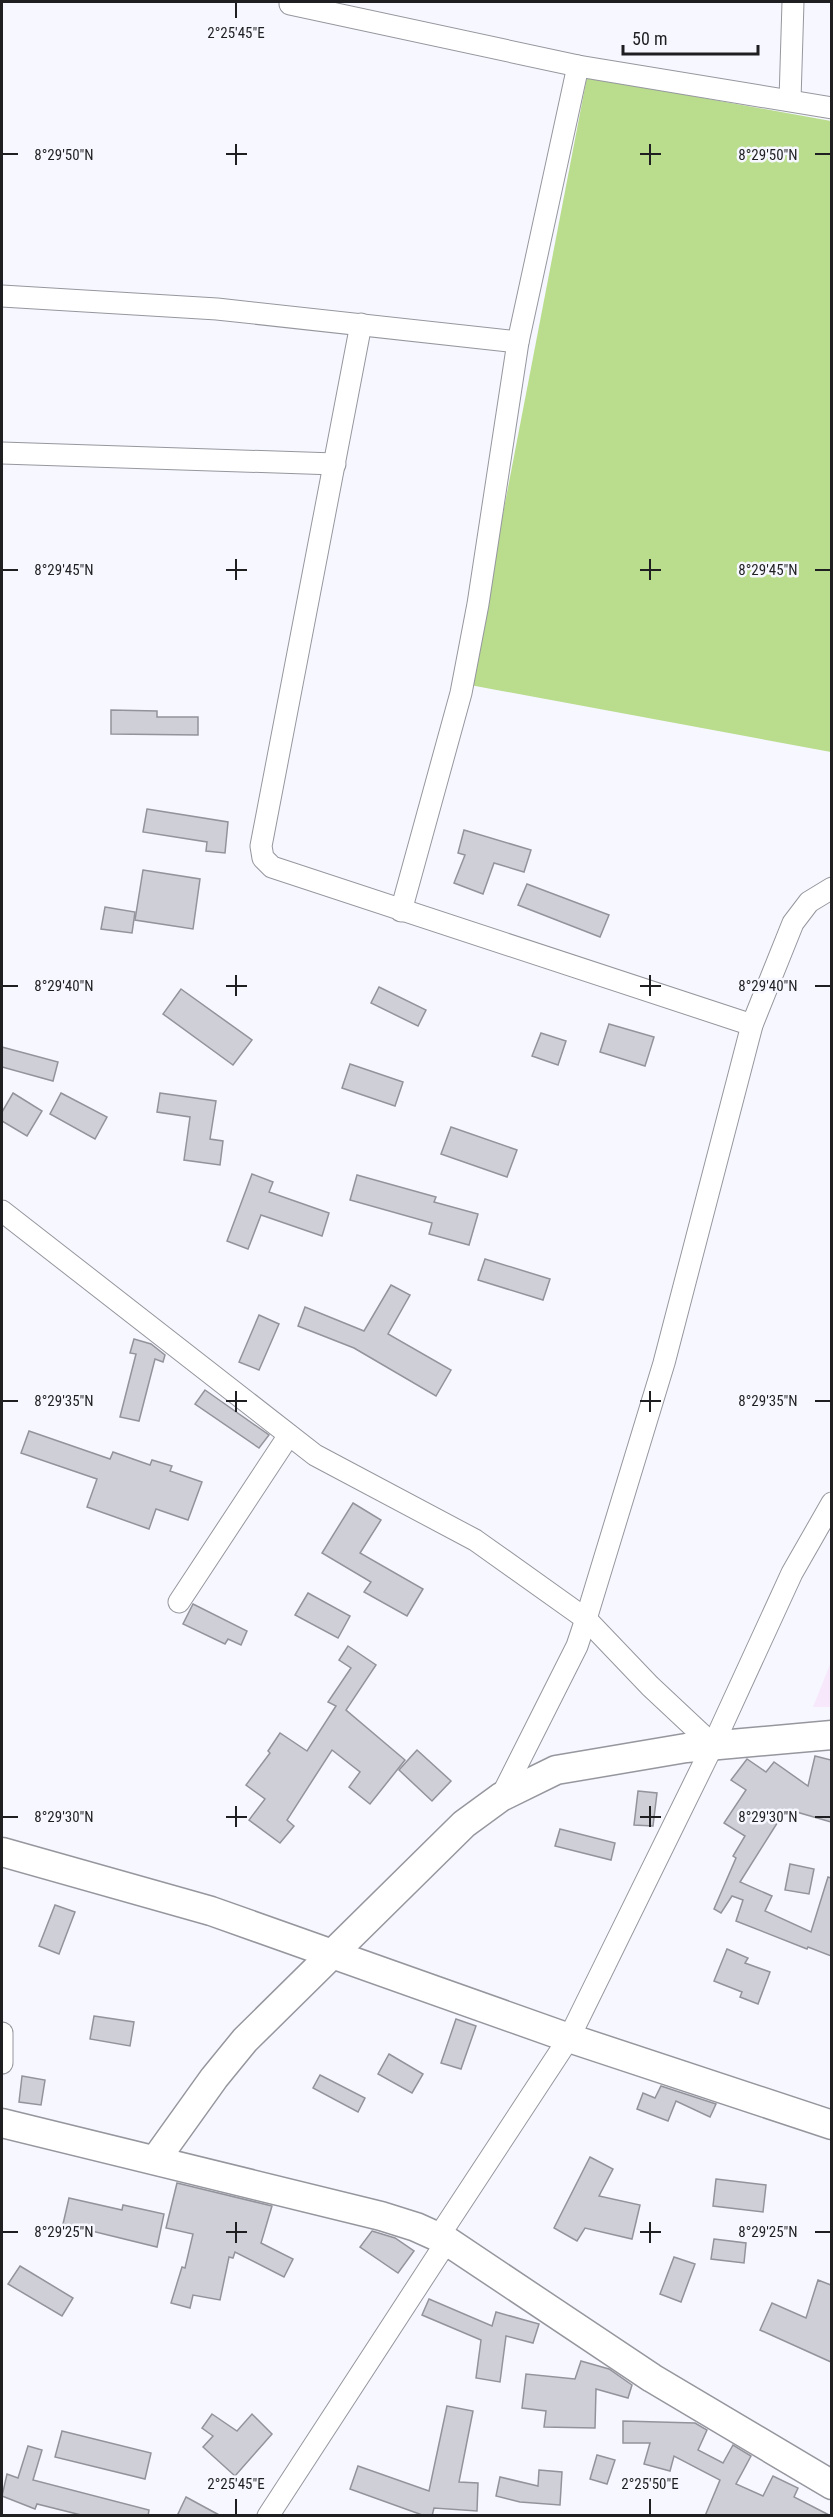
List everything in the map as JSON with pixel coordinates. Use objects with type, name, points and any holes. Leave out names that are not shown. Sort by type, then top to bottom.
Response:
[{"type":"main road","points":[[156,2159],[214,2078],[245,2040],[329,1954],[464,1824],[501,1797],[556,1770],[713,1745],[831,1735]]},
{"type":"main road","points":[[2,1852],[211,1911],[569,2038],[831,2125]]},
{"type":"main road","points":[[2,2123],[381,2216],[443,2238],[652,2378],[831,2485]]},
{"type":"street","points":[[790,100],[793,2]]},
{"type":"street","points":[[290,4],[578,66],[831,108]]},
{"type":"street","points":[[401,911],[461,693],[478,604],[518,342],[578,66]]},
{"type":"street","points":[[2,296],[217,309],[518,342]]},
{"type":"street","points":[[361,324],[261,846],[263,858],[272,867],[752,1025]]},
{"type":"street","points":[[2,453],[335,464]]},
{"type":"street","points":[[501,1797],[578,1646],[664,1363],[752,1025],[792,923],[809,902],[831,888]]},
{"type":"street","points":[[809,902],[831,909]]},
{"type":"street","points":[[2,1211],[315,1455],[475,1540],[586,1619],[650,1686],[713,1745]]},
{"type":"street","points":[[179,1602],[288,1435]]},
{"type":"street","points":[[268,2516],[569,2038],[713,1745],[792,1573],[831,1503]]},
{"type":"street","points":[[2,2033],[2,2064]]},
{"type":"shaded area","points":[[831,1662],[831,1707],[813,1707]]},
{"type":"green space","points":[[587,77],[831,121],[831,752],[470,685]]},
{"type":"building","points":[[111,710],[157,711],[157,717],[198,717],[198,735],[111,734]]},
{"type":"building","points":[[147,809],[228,822],[225,853],[206,851],[207,842],[143,832]]},
{"type":"building","points":[[464,830],[531,850],[524,872],[494,863],[483,894],[454,883],[465,855],[458,853]]},
{"type":"building","points":[[143,870],[200,879],[193,929],[135,920]]},
{"type":"building","points":[[527,884],[609,915],[600,937],[518,905]]},
{"type":"building","points":[[105,907],[135,912],[132,933],[101,929]]},
{"type":"building","points":[[379,987],[426,1010],[418,1026],[371,1003]]},
{"type":"building","points":[[181,989],[252,1040],[233,1065],[163,1014]]},
{"type":"building","points":[[609,1024],[654,1037],[645,1066],[600,1052]]},
{"type":"building","points":[[541,1033],[566,1041],[558,1065],[532,1056]]},
{"type":"building","points":[[2,1047],[58,1062],[53,1081],[2,1067]]},
{"type":"building","points":[[350,1064],[403,1082],[395,1106],[342,1088]]},
{"type":"building","points":[[13,1093],[42,1111],[27,1136],[2,1121],[2,1112]]},
{"type":"building","points":[[61,1093],[107,1117],[95,1139],[50,1114]]},
{"type":"building","points":[[160,1093],[216,1101],[210,1139],[223,1141],[220,1165],[184,1160],[190,1117],[157,1112]]},
{"type":"building","points":[[451,1127],[517,1150],[507,1177],[441,1154]]},
{"type":"building","points":[[252,1174],[273,1182],[269,1192],[329,1213],[322,1236],[261,1215],[248,1249],[227,1241]]},
{"type":"building","points":[[357,1175],[436,1197],[434,1202],[478,1214],[469,1245],[429,1234],[432,1223],[350,1200]]},
{"type":"building","points":[[485,1259],[550,1279],[543,1300],[478,1280]]},
{"type":"building","points":[[391,1285],[410,1295],[388,1334],[451,1370],[436,1396],[354,1348],[298,1326],[305,1307],[364,1331]]},
{"type":"building","points":[[259,1315],[279,1324],[259,1370],[239,1362]]},
{"type":"building","points":[[134,1339],[151,1344],[165,1355],[163,1362],[155,1359],[139,1421],[120,1417],[136,1354],[130,1353]]},
{"type":"building","points":[[205,1390],[269,1435],[259,1448],[195,1404]]},
{"type":"building","points":[[29,1431],[110,1459],[113,1452],[150,1465],[152,1460],[172,1466],[170,1471],[202,1482],[188,1520],[156,1509],[149,1529],[87,1507],[97,1479],[21,1453]]},
{"type":"building","points":[[353,1503],[381,1520],[360,1553],[423,1589],[407,1616],[364,1592],[371,1582],[322,1553]]},
{"type":"building","points":[[308,1593],[350,1616],[338,1638],[295,1615]]},
{"type":"building","points":[[193,1604],[247,1631],[241,1645],[228,1639],[225,1644],[183,1624]]},
{"type":"building","points":[[348,1646],[376,1665],[346,1710],[405,1760],[370,1804],[349,1787],[360,1772],[332,1750],[287,1820],[294,1826],[280,1843],[249,1820],[265,1799],[246,1785],[270,1753],[268,1751],[280,1733],[307,1751],[336,1706],[328,1702],[351,1668],[339,1660]]},
{"type":"building","points":[[417,1750],[451,1781],[432,1801],[399,1770]]},
{"type":"building","points":[[815,1756],[831,1760],[831,1822],[786,1809],[740,1882],[772,1896],[765,1911],[811,1932],[828,1877],[831,1878],[831,1956],[736,1921],[743,1900],[732,1896],[721,1913],[714,1909],[736,1858],[733,1856],[745,1836],[724,1823],[746,1790],[731,1780],[747,1759],[766,1772],[774,1762],[808,1786]]},
{"type":"building","points":[[638,1791],[657,1793],[653,1826],[634,1825]]},
{"type":"building","points":[[560,1829],[615,1843],[611,1860],[555,1846]]},
{"type":"building","points":[[790,1864],[814,1869],[809,1894],[785,1890]]},
{"type":"building","points":[[55,1905],[75,1912],[59,1954],[39,1946]]},
{"type":"building","points":[[727,1949],[748,1958],[745,1963],[770,1972],[758,2004],[740,1997],[742,1992],[714,1981]]},
{"type":"building","points":[[94,2016],[134,2022],[130,2046],[90,2039]]},
{"type":"building","points":[[456,2019],[476,2026],[461,2069],[441,2063]]},
{"type":"building","points":[[389,2054],[423,2074],[412,2093],[378,2074]]},
{"type":"building","points":[[320,2075],[365,2098],[358,2112],[313,2088]]},
{"type":"building","points":[[22,2076],[45,2080],[41,2105],[19,2102]]},
{"type":"building","points":[[661,2086],[716,2104],[710,2117],[676,2101],[668,2121],[637,2109],[643,2093],[655,2098]]},
{"type":"building","points":[[590,2157],[613,2169],[599,2196],[640,2205],[632,2239],[585,2228],[577,2241],[554,2228]]},
{"type":"building","points":[[716,2179],[766,2185],[763,2212],[713,2206]]},
{"type":"building","points":[[177,2183],[272,2206],[261,2243],[293,2259],[284,2277],[235,2252],[233,2258],[229,2257],[220,2300],[193,2295],[190,2308],[171,2303],[182,2267],[185,2268],[193,2234],[166,2228]]},
{"type":"building","points":[[69,2198],[122,2210],[123,2205],[164,2214],[157,2247],[63,2224]]},
{"type":"building","points":[[372,2231],[395,2238],[414,2251],[398,2273],[360,2247]]},
{"type":"building","points":[[714,2239],[746,2243],[744,2263],[711,2259]]},
{"type":"building","points":[[674,2257],[695,2264],[681,2302],[660,2294]]},
{"type":"building","points":[[20,2266],[73,2298],[62,2316],[8,2284]]},
{"type":"building","points":[[818,2280],[831,2285],[831,2362],[760,2330],[772,2303],[806,2318]]},
{"type":"building","points":[[429,2299],[492,2326],[496,2312],[539,2324],[533,2343],[506,2336],[500,2382],[476,2378],[481,2340],[422,2315]]},
{"type":"building","points":[[581,2361],[609,2369],[632,2385],[628,2398],[596,2389],[595,2428],[544,2427],[546,2411],[522,2408],[526,2374],[575,2379]]},
{"type":"building","points":[[447,2406],[473,2411],[459,2482],[478,2483],[477,2511],[434,2508],[432,2516],[425,2516],[350,2489],[358,2466],[429,2491]]},
{"type":"building","points":[[212,2414],[237,2431],[252,2414],[272,2434],[235,2476],[203,2447],[213,2436],[202,2428]]},
{"type":"building","points":[[623,2421],[695,2423],[707,2430],[698,2450],[723,2463],[733,2445],[751,2456],[736,2484],[763,2496],[773,2476],[798,2488],[794,2497],[831,2516],[705,2516],[720,2480],[674,2456],[670,2471],[644,2464],[650,2443],[623,2443]]},
{"type":"building","points":[[62,2431],[151,2453],[145,2479],[55,2457]]},
{"type":"building","points":[[28,2446],[42,2450],[33,2480],[149,2510],[148,2516],[85,2516],[37,2504],[35,2509],[2,2496],[7,2474],[18,2478]]},
{"type":"building","points":[[597,2455],[615,2460],[607,2484],[590,2479]]},
{"type":"building","points":[[539,2470],[562,2472],[560,2505],[520,2502],[496,2496],[500,2477],[538,2486]]},
{"type":"building","points":[[186,2497],[221,2516],[177,2516]]}]
